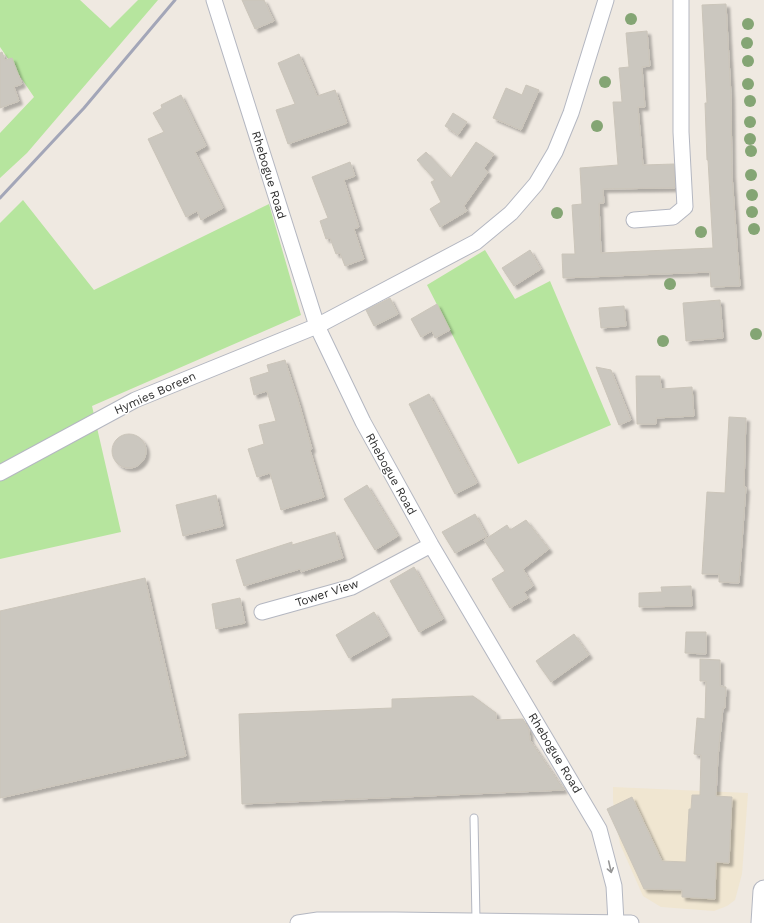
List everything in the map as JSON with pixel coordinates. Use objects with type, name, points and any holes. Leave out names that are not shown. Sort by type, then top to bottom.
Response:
[{"type":"main road","points":[[762,923],[764,891]]},
{"type":"street","name":"Rhebogue Road","points":[[214,0],[317,326],[363,422],[431,545],[600,829],[614,886],[616,922]]},
{"type":"street","name":"Hymies Boreen","points":[[0,473],[135,400],[317,326],[476,242],[511,213],[536,184],[555,152],[572,113],[606,0]]},
{"type":"street","points":[[634,220],[673,217],[685,208],[682,132],[681,0]]},
{"type":"street","name":"Tower View","points":[[262,612],[352,587],[431,545]]},
{"type":"street","points":[[298,923],[476,920],[631,923]]},
{"type":"lane","points":[[474,818],[476,920]]},
{"type":"shaded area","points":[[613,787],[748,793],[742,874],[735,900],[727,906],[714,911],[661,907],[643,896],[620,844],[613,801]]},
{"type":"green space","points":[[0,0],[80,0],[110,28],[138,0],[158,0],[27,153],[0,178],[0,133],[34,97],[0,47]]},
{"type":"green space","points":[[23,200],[94,290],[269,204],[301,315],[92,406],[121,532],[0,559],[0,223]]},
{"type":"green space","points":[[485,250],[515,299],[550,281],[611,425],[518,464],[427,285]]},
{"type":"building","points":[[242,0],[264,0],[274,21],[255,29]]},
{"type":"building","points":[[726,4],[731,95],[732,175],[740,286],[711,287],[710,272],[563,278],[562,254],[575,254],[572,205],[582,204],[580,168],[618,165],[613,102],[622,102],[619,68],[629,67],[626,33],[647,31],[650,66],[642,67],[645,107],[638,107],[643,165],[674,164],[675,188],[603,189],[604,203],[599,203],[601,253],[713,248],[707,160],[705,103],[707,103],[702,5]]},
{"type":"building","points":[[2,52],[5,60],[12,58],[22,84],[14,87],[19,101],[0,108],[0,53]]},
{"type":"building","points":[[299,54],[317,96],[335,90],[347,123],[288,144],[276,110],[295,104],[278,63]]},
{"type":"building","points":[[526,85],[539,90],[521,130],[493,118],[506,88],[522,95]]},
{"type":"building","points":[[181,95],[206,146],[195,152],[223,208],[201,220],[197,211],[186,217],[148,139],[164,132],[153,113],[162,108],[161,105]]},
{"type":"building","points":[[453,113],[467,122],[458,135],[445,126]]},
{"type":"building","points":[[476,142],[494,154],[484,168],[488,172],[464,206],[467,211],[440,227],[430,209],[441,202],[431,182],[435,180],[417,160],[426,152],[451,178]]},
{"type":"building","points":[[350,162],[355,176],[344,180],[359,227],[354,229],[364,259],[345,266],[340,253],[336,254],[330,238],[326,239],[320,221],[328,218],[312,177]]},
{"type":"building","points":[[530,250],[541,269],[514,286],[502,268]]},
{"type":"building","points":[[390,298],[398,314],[374,326],[366,310]]},
{"type":"building","points":[[720,300],[723,338],[686,341],[683,303]]},
{"type":"building","points":[[437,304],[450,330],[435,338],[432,331],[421,337],[411,319]]},
{"type":"building","points":[[624,306],[626,326],[601,328],[599,308]]},
{"type":"building","points":[[285,360],[299,403],[312,449],[310,450],[324,497],[281,510],[270,473],[257,477],[248,449],[264,444],[259,425],[276,421],[267,391],[254,395],[250,378],[269,372],[267,365]]},
{"type":"building","points":[[596,367],[611,370],[631,420],[619,425]]},
{"type":"building","points":[[636,376],[660,376],[661,389],[692,387],[694,416],[656,418],[656,424],[637,424]]},
{"type":"building","points":[[429,394],[477,483],[455,494],[409,404]]},
{"type":"building","points":[[729,417],[746,418],[744,487],[746,487],[739,583],[719,582],[719,574],[702,574],[707,492],[725,493]]},
{"type":"building","points":[[126,434],[132,434],[141,439],[145,445],[145,457],[141,463],[132,468],[126,468],[117,463],[112,454],[112,448],[117,439]]},
{"type":"building","points":[[367,485],[398,536],[375,550],[344,499]]},
{"type":"building","points":[[216,495],[223,526],[183,536],[176,505]]},
{"type":"building","points":[[475,514],[487,536],[455,553],[442,532]]},
{"type":"building","points":[[526,520],[549,549],[523,569],[533,586],[524,592],[528,598],[510,608],[492,579],[505,571],[484,540],[507,525],[510,530]]},
{"type":"building","points":[[335,532],[343,558],[301,572],[300,569],[244,586],[236,560],[292,542],[292,545]]},
{"type":"building","points":[[414,567],[443,619],[419,632],[390,581]]},
{"type":"building","points":[[145,578],[186,756],[0,798],[0,611]]},
{"type":"building","points":[[691,586],[692,606],[639,607],[639,593],[662,592],[661,587]]},
{"type":"building","points":[[240,598],[245,623],[216,629],[212,604]]},
{"type":"building","points":[[374,612],[388,636],[349,658],[336,635]]},
{"type":"building","points":[[686,632],[706,632],[706,654],[685,653]]},
{"type":"building","points":[[574,634],[589,655],[551,682],[536,661]]},
{"type":"building","points":[[700,659],[720,660],[720,686],[726,687],[725,708],[723,708],[718,757],[716,796],[732,797],[729,863],[716,862],[715,899],[682,897],[682,890],[644,889],[607,809],[632,797],[662,861],[686,862],[689,809],[691,809],[692,795],[700,795],[701,755],[694,754],[697,718],[705,719],[706,681],[700,681]]},
{"type":"building","points":[[473,696],[496,713],[496,720],[523,719],[529,730],[530,740],[564,790],[242,804],[239,714],[392,708],[392,699]]},
{"type":"railway","points":[[0,198],[84,108],[175,0]]}]
